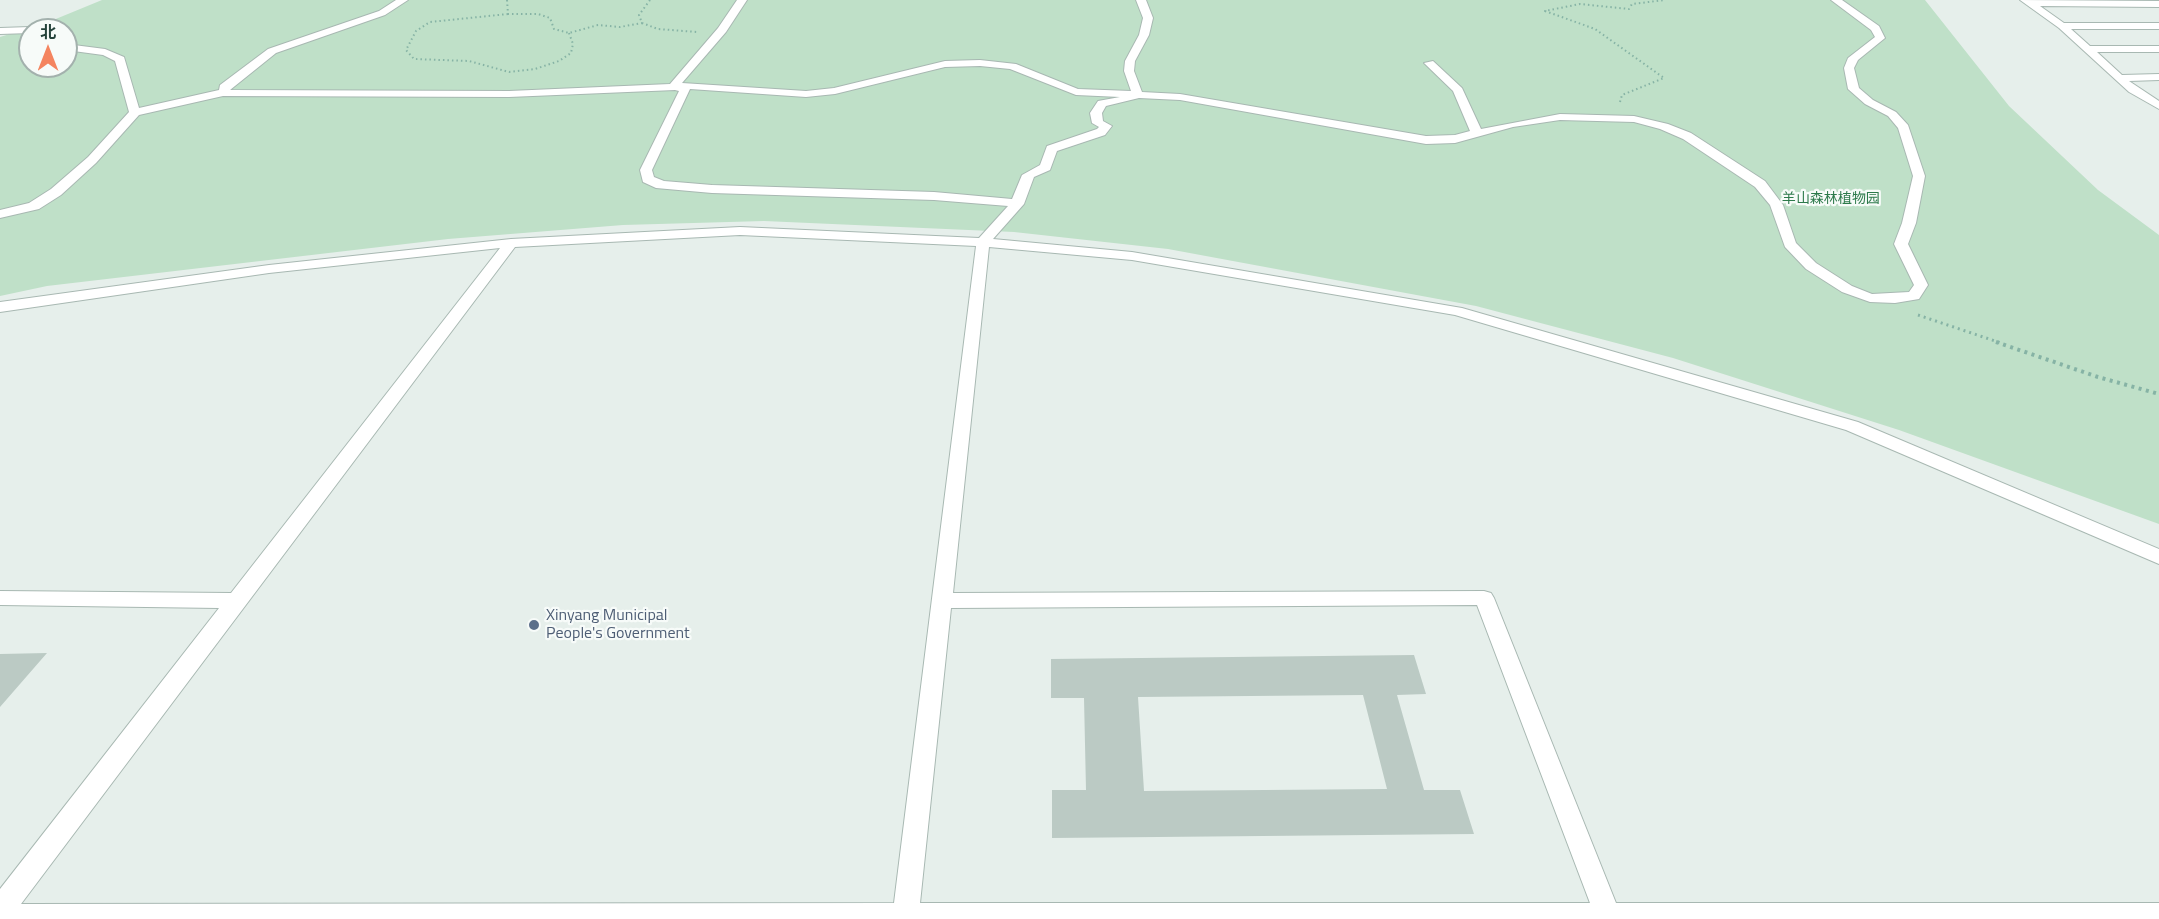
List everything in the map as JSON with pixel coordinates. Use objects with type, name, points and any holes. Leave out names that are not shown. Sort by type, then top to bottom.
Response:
[{"type":"street","points":[[225,92],[224,87],[272,51],[382,13],[403,0]]},
{"type":"street","points":[[674,86],[719,33],[742,0]]},
{"type":"street","points":[[1138,95],[1129,71],[1130,61],[1144,35],[1148,18],[1141,0]]},
{"type":"street","points":[[0,214],[34,206],[56,192],[92,160],[135,112],[225,92],[509,94],[674,86],[806,94],[835,91],[945,64],[980,63],[1012,66],[1076,92],[1180,97],[1254,108],[1425,140],[1455,139],[1560,117],[1616,117],[1664,126],[1687,136],[1760,184],[1776,205],[1790,244],[1811,266],[1847,289],[1870,298],[1895,299],[1914,296],[1921,285],[1901,244],[1909,223],[1919,176],[1904,127],[1892,114],[1869,102],[1854,89],[1849,68],[1853,57],[1875,44],[1880,38],[1875,28],[1836,0]]},
{"type":"street","points":[[2027,1],[2159,4]]},
{"type":"street","points":[[2027,1],[2062,26],[2120,78],[2159,106]]},
{"type":"street","points":[[2062,26],[2159,26]]},
{"type":"street","points":[[0,31],[18,30]]},
{"type":"street","points":[[78,49],[105,52],[120,59],[135,112]]},
{"type":"street","points":[[2089,50],[2159,49]]},
{"type":"street","points":[[1429,63],[1458,90],[1477,133]]},
{"type":"street","points":[[2120,78],[2159,77]]},
{"type":"street","points":[[674,86],[685,90],[646,170],[648,179],[661,185],[712,189],[945,197],[1017,204]]},
{"type":"street","points":[[905,917],[983,243],[1017,204],[1028,175],[1046,167],[1051,150],[1063,143],[1101,132],[1106,126],[1098,123],[1098,106],[1102,103],[1118,102],[1138,95]]},
{"type":"street","points":[[0,307],[269,269],[511,243],[740,231],[983,243],[1132,256],[1457,311],[1852,426],[2159,557]]},
{"type":"street","points":[[0,910],[511,243]]},
{"type":"street","points":[[0,598],[237,601]]},
{"type":"street","points":[[942,601],[1484,598],[1608,917]]},
{"type":"street","points":[[0,916],[2159,915]]},
{"type":"path","points":[[507,0],[508,14]]},
{"type":"path","points":[[642,23],[639,15],[650,0]]},
{"type":"path","points":[[1616,117],[1622,94],[1664,78],[1595,29],[1545,11],[1580,4],[1629,9],[1632,4],[1665,0]]},
{"type":"path","points":[[569,33],[573,44],[571,53],[559,61],[535,69],[509,72],[469,61],[414,58],[406,50],[416,31],[430,22],[508,14],[538,14],[550,18],[554,29],[569,33],[598,25],[620,27],[642,23],[658,29],[719,33]]},
{"type":"path","points":[[1895,299],[1913,313],[2097,377],[2159,394]]},
{"type":"green space","name":"羊山森林植物园","points":[[102,0],[1925,0],[2009,106],[2098,190],[2159,235],[2159,524],[1899,430],[1673,358],[1476,306],[1168,249],[1014,232],[764,221],[623,225],[448,239],[47,286],[0,296],[0,37],[18,32],[18,78],[78,78],[78,18],[58,18]]},
{"type":"building","points":[[47,653],[0,707],[0,654]]},
{"type":"building","points":[[1414,655],[1426,694],[1397,695],[1424,790],[1460,790],[1474,834],[1052,838],[1052,790],[1086,790],[1084,698],[1051,698],[1051,659]],"holes":[[[1363,695],[1387,789],[1144,791],[1138,697]]]},
{"type":"place","name":"Xinyang Municipal People's Government","points":[[534,625]]}]
